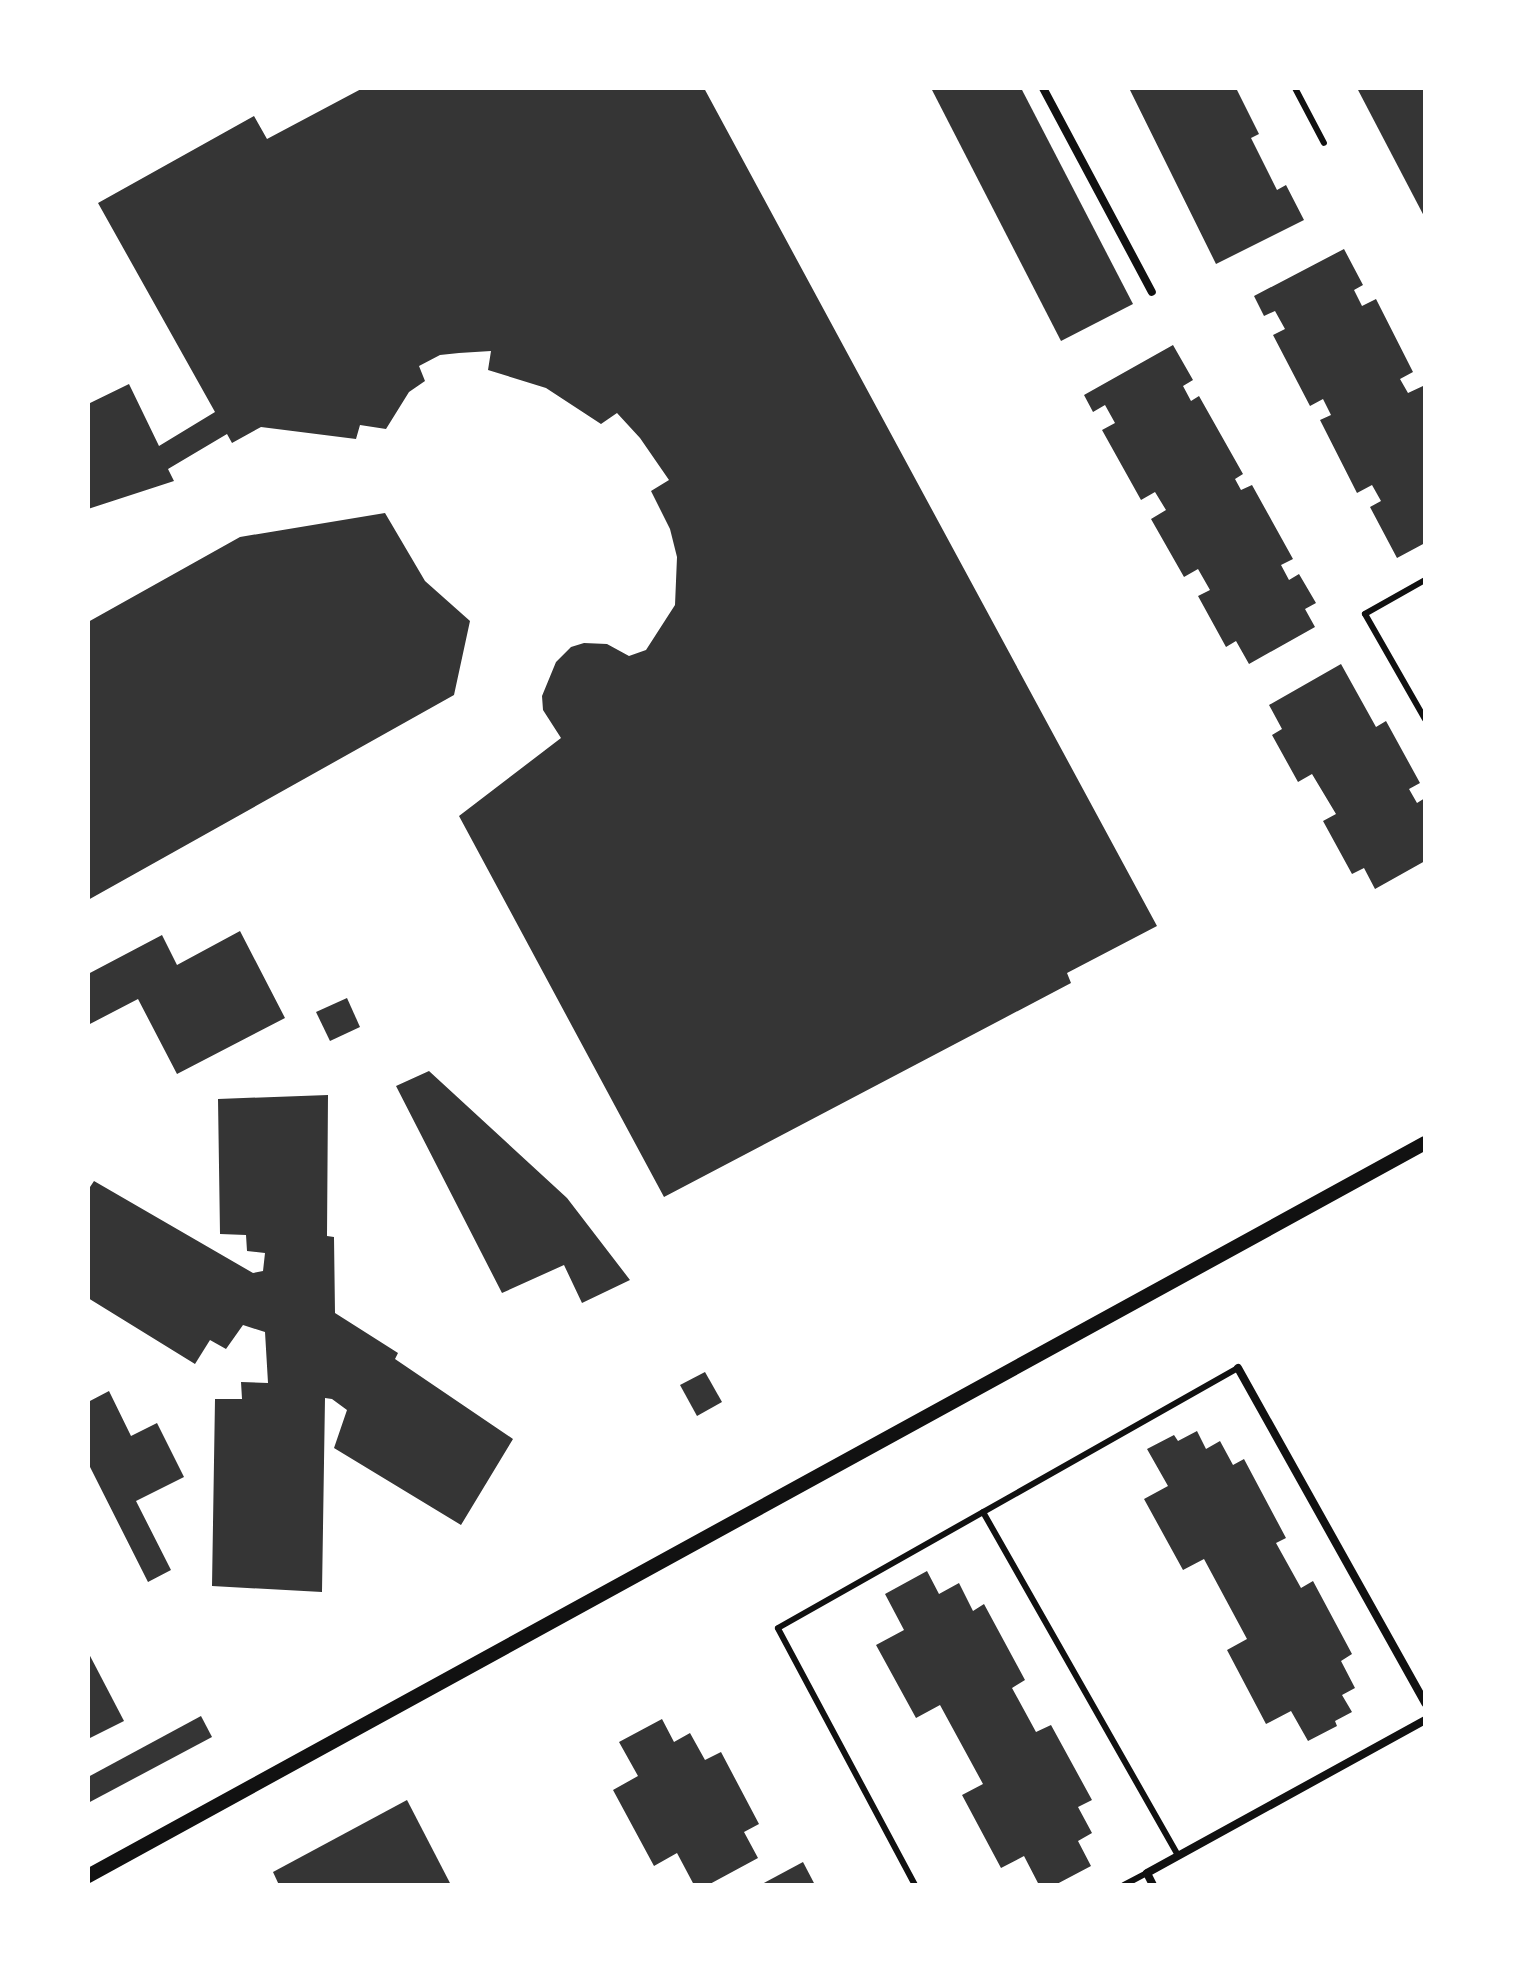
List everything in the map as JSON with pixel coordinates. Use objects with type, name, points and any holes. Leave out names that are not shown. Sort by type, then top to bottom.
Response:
[{"type":"street","points":[[1043,88],[1152,292]]},
{"type":"street","points":[[88,1876],[1425,1143]]},
{"type":"street","points":[[1238,1368],[1425,1703]]},
{"type":"street","points":[[1153,1885],[1147,1873],[1425,1720]]},
{"type":"lane","points":[[1295,88],[1324,143]]},
{"type":"lane","points":[[1425,580],[1365,614],[1425,719]]},
{"type":"lane","points":[[915,1885],[778,1628],[1238,1368]]},
{"type":"lane","points":[[983,1512],[1178,1855]]},
{"type":"lane","points":[[1124,1885],[1147,1873]]},
{"type":"building","points":[[363,88],[704,88],[1157,926],[1067,973],[1071,983],[664,1197],[459,816],[561,738],[543,710],[542,696],[556,662],[571,647],[584,643],[607,644],[629,656],[646,650],[675,605],[677,557],[670,529],[651,491],[669,480],[640,438],[617,413],[601,424],[546,388],[488,370],[491,351],[440,355],[419,366],[425,381],[409,392],[386,429],[360,425],[356,439],[261,427],[232,443],[227,434],[168,469],[174,481],[88,509],[88,404],[129,384],[159,446],[215,412],[98,203],[254,116],[267,139]]},
{"type":"building","points":[[931,88],[1021,88],[1133,304],[1061,341]]},
{"type":"building","points":[[1129,88],[1236,88],[1259,134],[1251,138],[1277,190],[1286,185],[1304,220],[1216,264]]},
{"type":"building","points":[[1357,88],[1425,88],[1425,218]]},
{"type":"building","points":[[1344,249],[1363,285],[1354,290],[1362,306],[1376,299],[1413,372],[1400,379],[1408,393],[1423,386],[1425,390],[1425,543],[1397,558],[1370,507],[1381,501],[1372,485],[1357,493],[1320,420],[1331,415],[1323,399],[1310,406],[1273,335],[1285,329],[1275,311],[1264,316],[1254,296]]},
{"type":"building","points":[[1173,345],[1193,380],[1183,386],[1191,401],[1199,396],[1243,474],[1235,479],[1241,490],[1252,485],[1293,559],[1281,565],[1289,580],[1299,574],[1316,603],[1305,609],[1315,627],[1249,664],[1236,641],[1226,647],[1198,596],[1210,590],[1198,569],[1184,577],[1151,519],[1166,510],[1155,492],[1141,500],[1102,430],[1115,423],[1105,405],[1093,412],[1084,395]]},
{"type":"building","points":[[385,513],[425,581],[470,621],[454,695],[88,900],[88,622],[240,537]]},
{"type":"building","points":[[1341,664],[1376,727],[1386,721],[1420,783],[1409,789],[1417,803],[1425,798],[1425,861],[1375,889],[1364,868],[1352,874],[1323,821],[1336,814],[1312,774],[1298,782],[1272,735],[1282,729],[1269,705]]},
{"type":"building","points":[[240,931],[285,1018],[177,1074],[138,999],[88,1025],[88,974],[162,935],[177,965]]},
{"type":"building","points":[[347,998],[360,1027],[330,1041],[316,1012]]},
{"type":"building","points":[[429,1071],[567,1198],[630,1280],[582,1303],[564,1265],[502,1293],[396,1086]]},
{"type":"building","points":[[328,1095],[327,1236],[334,1237],[335,1313],[398,1353],[395,1359],[513,1439],[461,1525],[334,1448],[347,1410],[332,1399],[325,1398],[322,1592],[212,1586],[215,1399],[242,1399],[241,1382],[268,1383],[265,1332],[243,1325],[226,1349],[210,1340],[195,1364],[88,1298],[88,1190],[94,1181],[253,1273],[263,1271],[265,1253],[247,1251],[246,1235],[220,1234],[218,1099]]},
{"type":"building","points":[[705,1372],[722,1402],[697,1416],[680,1385]]},
{"type":"building","points":[[109,1391],[131,1436],[157,1423],[184,1477],[136,1501],[171,1570],[148,1582],[88,1463],[88,1402]]},
{"type":"building","points":[[1197,1431],[1206,1449],[1220,1441],[1233,1465],[1244,1459],[1286,1538],[1276,1543],[1301,1588],[1313,1581],[1352,1654],[1341,1661],[1355,1688],[1342,1695],[1352,1712],[1335,1721],[1337,1726],[1308,1741],[1291,1711],[1266,1724],[1227,1650],[1247,1639],[1204,1559],[1183,1570],[1144,1499],[1168,1486],[1147,1449],[1174,1435],[1178,1441]]},
{"type":"building","points":[[927,1571],[939,1594],[959,1583],[973,1611],[984,1604],[1025,1680],[1012,1688],[1036,1732],[1051,1725],[1092,1800],[1078,1807],[1092,1833],[1078,1841],[1091,1866],[1055,1885],[1039,1885],[1024,1856],[1001,1868],[962,1795],[983,1784],[940,1705],[916,1718],[876,1645],[904,1630],[885,1594]]},
{"type":"building","points":[[88,1652],[124,1721],[88,1739]]},
{"type":"building","points":[[201,1716],[212,1737],[88,1803],[88,1777]]},
{"type":"building","points":[[662,1719],[674,1742],[690,1733],[705,1760],[721,1752],[759,1824],[744,1832],[758,1858],[708,1885],[694,1885],[677,1853],[654,1866],[613,1790],[638,1776],[619,1742]]},
{"type":"building","points":[[407,1800],[451,1885],[279,1885],[273,1872]]},
{"type":"building","points":[[803,1862],[815,1885],[760,1885]]}]
